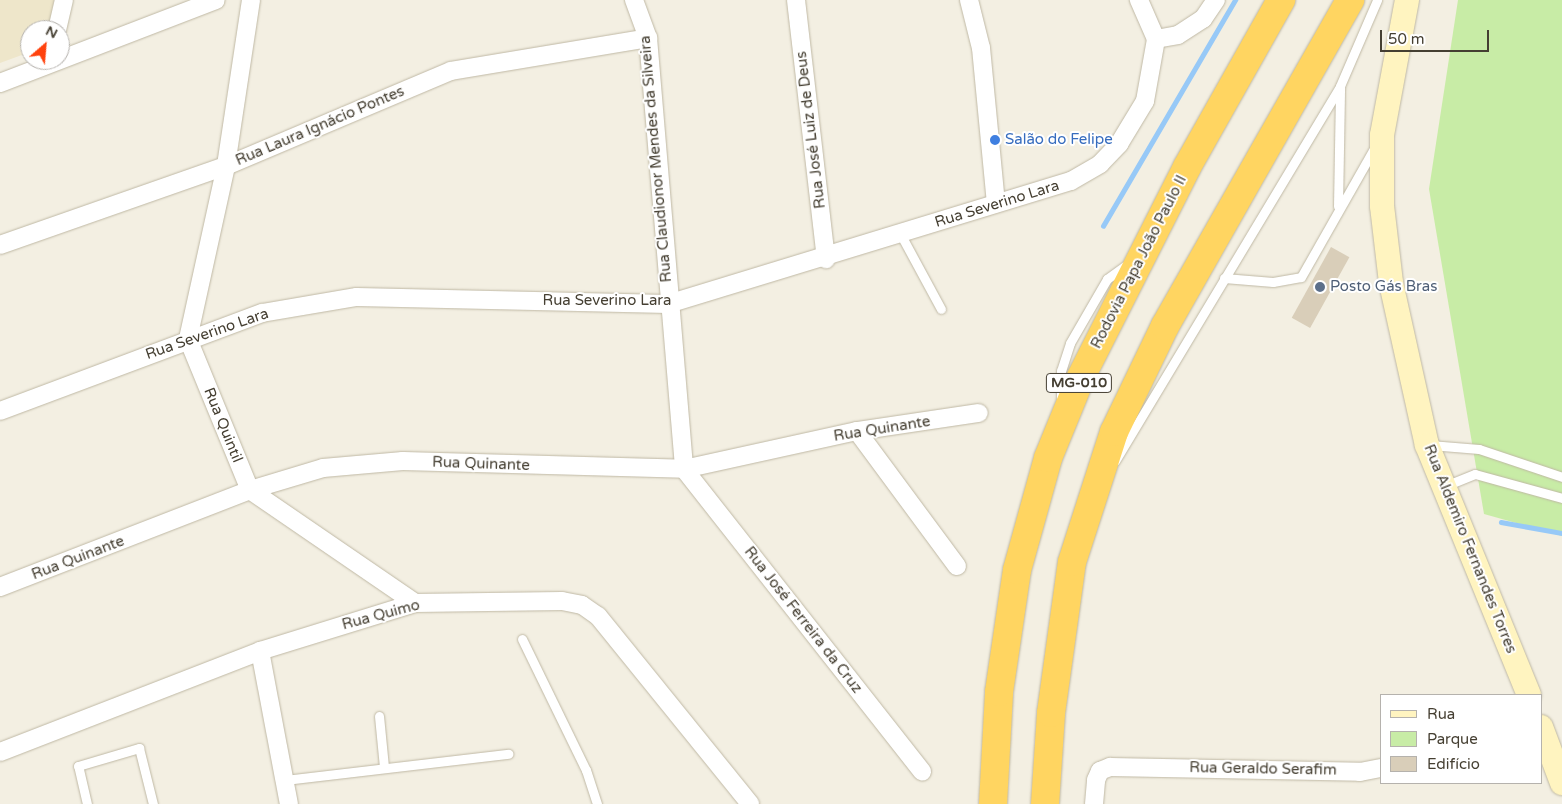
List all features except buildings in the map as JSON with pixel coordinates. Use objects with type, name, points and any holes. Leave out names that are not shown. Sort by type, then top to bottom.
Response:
[{"type":"highway","name":"Rodovia Papa João Paulo II","points":[[993,804],[999,692],[1017,570],[1061,426],[1144,252],[1281,0]]},
{"type":"highway","name":"MG-010","points":[[1059,804],[1061,760],[1051,713],[1072,562],[1114,432],[1165,326],[1350,0]]},
{"type":"highway","points":[[1045,804],[1051,713]]},
{"type":"street","points":[[60,20],[64,0]]},
{"type":"street","points":[[70,56],[216,0]]},
{"type":"street","points":[[188,338],[226,166],[251,0]]},
{"type":"street","name":"Rua Claudionor Mendes da Silveira","points":[[634,0],[648,38],[668,304],[684,469]]},
{"type":"street","name":"Rua José Luiz de Deus","points":[[796,0],[826,259]]},
{"type":"street","points":[[969,0],[981,48],[996,203]]},
{"type":"street","points":[[1139,0],[1156,39],[1178,35],[1203,19],[1216,0]]},
{"type":"street","name":"Rua Aldemiro Fernandes Torres","points":[[1407,0],[1382,134],[1382,206],[1391,283],[1428,445],[1443,488],[1528,694]]},
{"type":"street","name":"Rua Laura Ignácio Pontes","points":[[0,245],[226,166],[451,70],[648,38]]},
{"type":"street","name":"Rua Severino Lara","points":[[0,411],[188,338],[262,313],[357,297],[668,304],[826,259],[996,203],[1071,181],[1100,164],[1119,144],[1145,101],[1156,39]]},
{"type":"street","points":[[0,84],[34,70]]},
{"type":"street","name":"Rua Quintil","points":[[188,338],[250,490]]},
{"type":"street","name":"Rua Quinante","points":[[0,587],[250,490],[323,468],[403,462],[684,469],[857,432],[979,413]]},
{"type":"street","points":[[857,432],[957,566]]},
{"type":"street","name":"Rua José Ferreira da Cruz","points":[[684,469],[922,771]]},
{"type":"street","points":[[250,490],[415,603]]},
{"type":"street","name":"Rua Quimo","points":[[0,752],[260,651],[415,603],[520,599],[582,605],[598,616],[750,804]]},
{"type":"street","points":[[260,651],[289,804]]},
{"type":"street","points":[[1542,732],[1562,783]]},
{"type":"street","name":"Rua Geraldo Serafim","points":[[1094,804],[1100,771],[1145,766],[1360,772],[1380,768]]},
{"type":"lane","name":"MG-010","points":[[1097,482],[1129,444],[1166,368],[1224,278],[1340,86],[1377,0]]},
{"type":"lane","points":[[1338,209],[1340,86]]},
{"type":"lane","name":"Rua Aldemiro Fernandes Torres","points":[[1224,278],[1273,282],[1301,277],[1382,134]]},
{"type":"lane","points":[[901,235],[941,309]]},
{"type":"lane","points":[[1428,445],[1480,449],[1562,477]]},
{"type":"lane","points":[[1443,488],[1475,474],[1562,498]]},
{"type":"lane","points":[[522,639],[586,770],[597,804]]},
{"type":"lane","points":[[380,716],[384,767]]},
{"type":"lane","points":[[87,804],[78,766],[139,748],[153,804]]},
{"type":"lane","points":[[285,780],[508,754]]},
{"type":"shaded area","points":[[0,0],[54,0],[50,20],[20,20],[20,56],[0,63]]},
{"type":"green space","points":[[1458,0],[1562,0],[1562,536],[1484,514],[1429,189]]},
{"type":"waterway","points":[[1103,226],[1235,0]]},
{"type":"waterway","points":[[1501,522],[1562,533]]},
{"type":"place","name":"Salão do Felipe","points":[[995,140]]},
{"type":"place","name":"Posto Gás Bras","points":[[1320,287]]}]
